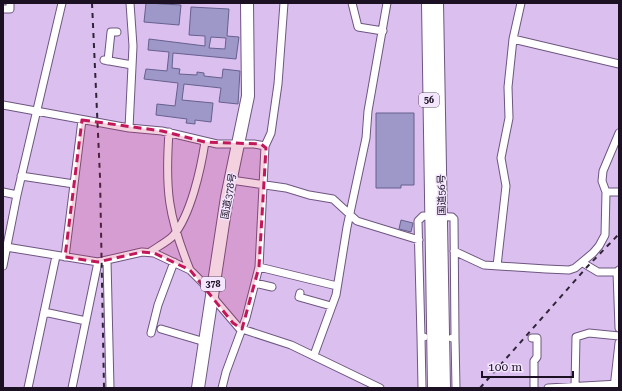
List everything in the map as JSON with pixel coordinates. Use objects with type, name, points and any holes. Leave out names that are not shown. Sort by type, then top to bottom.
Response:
[{"type":"highway","name":"国道378号","points":[[198,388],[212,294],[248,86],[246,3]]},
{"type":"highway","name":"国道56号","points":[[428,3],[444,388]]},
{"type":"highway","name":"国道56号","points":[[434,388],[437,3]]},
{"type":"street","points":[[3,9],[10,9],[10,3]]},
{"type":"street","points":[[3,266],[17,195],[62,3]]},
{"type":"street","points":[[129,128],[132,64],[130,3]]},
{"type":"street","points":[[222,388],[226,372],[242,329],[259,267],[260,218],[264,184],[265,146],[271,133],[278,84],[284,3]]},
{"type":"street","points":[[352,3],[358,27],[383,31]]},
{"type":"street","points":[[314,355],[337,286],[366,138],[368,111],[387,3]]},
{"type":"street","points":[[497,266],[506,186],[501,158],[509,118],[508,87],[513,39],[521,3]]},
{"type":"street","points":[[117,32],[111,32],[106,60],[132,64]]},
{"type":"street","points":[[513,39],[619,64]]},
{"type":"street","points":[[3,105],[129,128],[169,132],[217,144],[261,144],[265,146]]},
{"type":"street","points":[[65,257],[82,120]]},
{"type":"street","points":[[169,132],[167,169],[170,210],[176,232],[190,270]]},
{"type":"street","points":[[454,252],[475,262],[497,266],[569,270],[583,263],[600,246],[604,235],[606,192],[602,181],[603,170],[616,148],[619,133]]},
{"type":"street","points":[[5,251],[98,262],[124,255],[150,252],[169,239],[176,232],[194,192],[201,169],[205,142]]},
{"type":"street","points":[[22,176],[74,184]]},
{"type":"street","points":[[231,180],[286,188],[309,195],[333,199],[357,221],[419,240]]},
{"type":"street","points":[[3,192],[17,195]]},
{"type":"street","points":[[606,192],[619,192]]},
{"type":"street","points":[[422,388],[423,337],[418,221],[423,216],[454,217],[454,338],[456,388]]},
{"type":"street","points":[[3,222],[11,224]]},
{"type":"street","points":[[150,252],[190,270],[212,294],[233,323],[242,329],[291,345],[380,388]]},
{"type":"street","points":[[28,388],[56,256]]},
{"type":"street","points":[[107,260],[110,388]]},
{"type":"street","points":[[72,388],[98,262]]},
{"type":"street","points":[[151,333],[158,305],[174,262]]},
{"type":"street","points":[[583,263],[598,272],[618,271],[619,328]]},
{"type":"street","points":[[259,267],[337,286]]},
{"type":"street","points":[[255,284],[272,287]]},
{"type":"street","points":[[300,293],[299,297],[331,306]]},
{"type":"street","points":[[44,312],[86,321]]},
{"type":"street","points":[[161,329],[205,342]]},
{"type":"street","points":[[575,386],[576,337],[590,333],[619,336]]},
{"type":"street","points":[[532,338],[537,338],[537,357],[534,361],[534,388]]},
{"type":"street","points":[[550,388],[616,385],[619,344]]},
{"type":"highlighted area","points":[[82,120],[162,131],[205,142],[261,144],[266,148],[259,267],[242,329],[233,323],[190,270],[154,253],[142,252],[98,262],[65,257]]},
{"type":"building","points":[[146,3],[181,5],[179,25],[144,22]]},
{"type":"building","points":[[191,7],[229,9],[227,36],[239,37],[236,59],[173,53],[172,68],[180,69],[179,74],[197,75],[197,72],[204,73],[204,76],[222,78],[223,69],[240,71],[238,104],[219,102],[221,88],[184,84],[182,100],[213,103],[211,122],[195,120],[195,124],[186,123],[187,119],[156,115],[157,104],[175,106],[178,83],[144,79],[146,69],[167,71],[169,52],[148,50],[149,39],[205,46],[205,36],[189,35]],"holes":[[[211,37],[226,38],[225,49],[209,48]]]},
{"type":"building","points":[[376,113],[414,113],[414,185],[401,185],[401,188],[376,188]]},
{"type":"building","points":[[401,220],[413,223],[411,232],[399,229]]},
{"type":"railway","points":[[92,3],[100,177],[104,388]]},
{"type":"railway","points":[[480,388],[587,267],[619,234]]}]
